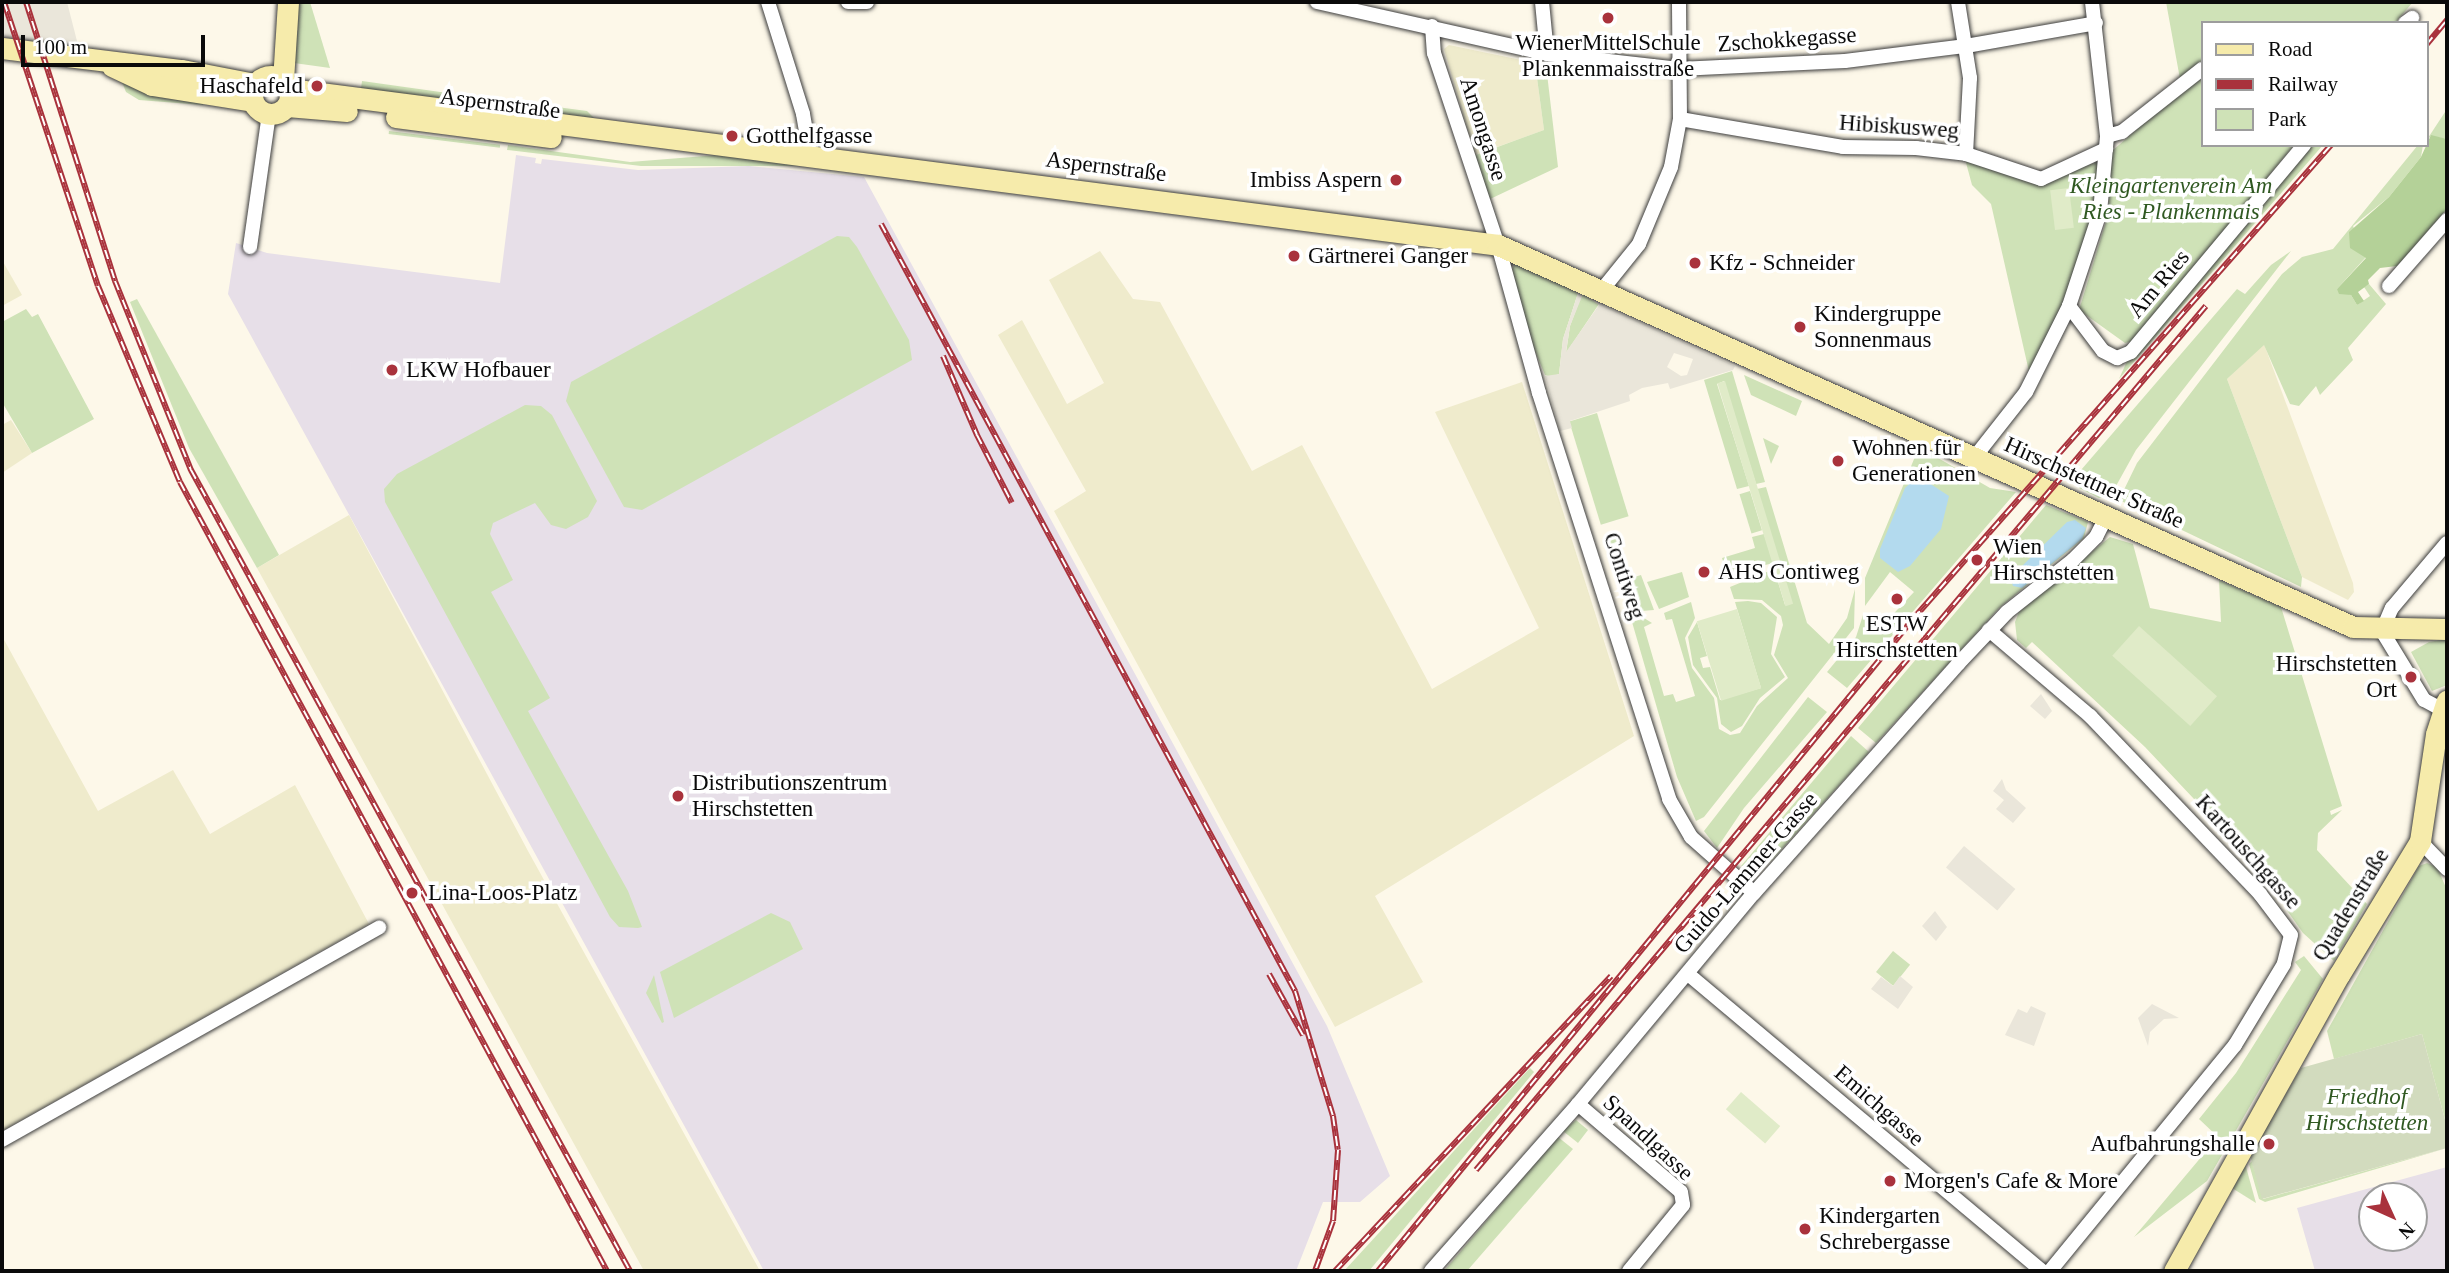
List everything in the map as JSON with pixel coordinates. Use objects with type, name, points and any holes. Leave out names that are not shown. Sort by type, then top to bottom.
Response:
[{"type":"main road","points":[[271,93],[279,2]]},
{"type":"main road","points":[[271,93],[288,2]]},
{"type":"main road","name":"Aspernstraße","points":[[2,48],[104,61],[271,93],[810,154],[1498,245]]},
{"type":"main road","name":"Hirschstettner Straße","points":[[1498,245],[2353,627],[2382,631],[2447,629]]},
{"type":"main road","name":"Quadenstraße","points":[[2174,1271],[2256,1121],[2420,841],[2445,705]]},
{"type":"main road","name":"Quadenstraße","points":[[2166,1271],[2248,1126],[2256,1121]]},
{"type":"street","points":[[768,2],[803,114],[810,154]]},
{"type":"street","points":[[848,2],[867,2]]},
{"type":"street","name":"Zschokkegasse","points":[[1317,2],[1380,8],[1432,26],[1547,54],[1679,69],[1818,63],[1966,46],[2096,23]]},
{"type":"street","points":[[1542,2],[1547,54]]},
{"type":"street","points":[[1602,290],[1639,244],[1656,211],[1671,167],[1680,119],[1679,2]]},
{"type":"street","points":[[1958,2],[1970,78],[1966,154]]},
{"type":"street","points":[[1974,458],[2026,392],[2069,306],[2100,212],[2107,143],[2092,2]]},
{"type":"street","name":"Amongasse","points":[[1432,26],[1434,53],[1498,245]]},
{"type":"street","name":"Hibiskusweg","points":[[1680,119],[1843,147],[1916,148],[1966,154],[2041,179],[2107,143],[2200,71]]},
{"type":"street","points":[[250,247],[271,93]]},
{"type":"street","name":"Am Ries","points":[[2069,306],[2103,351],[2117,358],[2132,352],[2302,147]]},
{"type":"street","points":[[2389,286],[2447,220]]},
{"type":"street","name":"Contiweg","points":[[1498,245],[1539,393],[1669,799],[1691,837],[1754,893]]},
{"type":"street","name":"Guido-Lammer-Gasse","points":[[1431,1271],[1578,1104],[1754,893],[1989,630],[2073,560],[2096,537],[2106,517]]},
{"type":"street","points":[[2445,705],[2424,700],[2382,631],[2392,608],[2447,542]]},
{"type":"street","name":"Kartouschgasse","points":[[1989,630],[2090,716],[2260,894],[2291,936],[2284,964],[2235,1045],[2050,1271]]},
{"type":"street","points":[[2420,841],[2447,869]]},
{"type":"street","points":[[2,1140],[379,928]]},
{"type":"street","name":"Emichgasse","points":[[1688,974],[2042,1271]]},
{"type":"street","name":"Spandlgasse","points":[[1578,1104],[1681,1192],[1683,1205],[1629,1271]]},
{"type":"shaded area","points":[[2,2],[67,2],[78,45],[4,39]]},
{"type":"shaded area","points":[[1449,45],[1535,63],[1544,130],[1475,155],[1444,49]]},
{"type":"shaded area","points":[[516,155],[536,158],[535,163],[541,164],[542,159],[638,170],[749,166],[864,177],[1327,1026],[1390,1176],[1360,1202],[1323,1202],[1296,1271],[764,1271],[228,294],[236,243],[267,253],[500,283]]},
{"type":"shaded area","points":[[1100,251],[1133,299],[1160,302],[1252,471],[1302,445],[1432,689],[1539,628],[1435,412],[1522,382],[1634,736],[1375,896],[1423,982],[1335,1027],[1054,511],[1086,491],[998,335],[1022,320],[1067,404],[1104,383],[1049,280]]},
{"type":"shaded area","points":[[2,260],[22,295],[2,306]]},
{"type":"shaded area","points":[[1542,275],[1606,299],[1604,306],[1735,366],[1733,370],[1670,389],[1668,383],[1642,388],[1629,395],[1630,401],[1570,421],[1572,428],[1560,431],[1545,376],[1559,374],[1563,339],[1578,293]],"holes":[[[1583,294],[1599,305],[1566,352],[1570,326]],[[1674,353],[1693,359],[1687,375],[1681,376],[1667,367]]]},
{"type":"shaded area","points":[[2264,344],[2353,583],[2354,592],[2348,600],[2302,577],[2227,379]]},
{"type":"shaded area","points":[[11,420],[32,453],[2,473],[2,425]]},
{"type":"shaded area","points":[[349,515],[528,851],[760,1271],[644,1271],[257,568]]},
{"type":"shaded area","points":[[2,636],[98,811],[173,770],[210,834],[295,785],[369,924],[2,1131]]},
{"type":"shaded area","points":[[2041,694],[2052,711],[2045,719],[2030,706]]},
{"type":"shaded area","points":[[2002,779],[2006,790],[2026,808],[2013,823],[1996,809],[2004,800],[1993,791]]},
{"type":"shaded area","points":[[1964,846],[2015,889],[1997,911],[1946,867]]},
{"type":"shaded area","points":[[1935,911],[1947,927],[1936,941],[1922,926]]},
{"type":"shaded area","points":[[1900,976],[1913,987],[1898,1009],[1871,989],[1881,977],[1893,986]]},
{"type":"shaded area","points":[[2152,1004],[2179,1018],[2164,1019],[2150,1032],[2148,1046],[2138,1018]]},
{"type":"shaded area","points":[[2031,1006],[2046,1013],[2034,1046],[2005,1035],[2018,1009],[2027,1013]]},
{"type":"shaded area","points":[[2447,1167],[2447,1271],[2315,1271],[2297,1208],[2358,1191],[2358,1252],[2428,1252],[2428,1182],[2392,1182]]},
{"type":"green space","points":[[298,2],[310,2],[330,68],[294,63]]},
{"type":"green space","name":"Kleingartenverein Am Ries - Plankenmais","points":[[2166,2],[2413,2],[2397,21],[2200,21],[2200,147],[2292,147],[2134,341],[2125,343],[2079,310],[2108,215],[2112,151],[2182,90]]},
{"type":"green space","points":[[1535,63],[1546,65],[1558,167],[1488,200],[1473,156],[1544,130]]},
{"type":"green space","points":[[362,81],[469,96],[468,103],[361,88]]},
{"type":"green space","points":[[122,82],[203,98],[203,105],[139,100],[126,92]]},
{"type":"green space","points":[[473,96],[587,111],[594,118],[472,103]]},
{"type":"green space","points":[[2447,109],[2447,139],[2431,136],[2428,138]]},
{"type":"green space","points":[[389,131],[500,145],[500,148],[389,134]]},
{"type":"green space","points":[[2431,135],[2447,139],[2447,209],[2397,266],[2380,268],[2368,280],[2369,284],[2358,292],[2364,301],[2357,305],[2351,295],[2339,294],[2337,289],[2366,258],[2350,248],[2349,232],[2389,197],[2421,157],[2428,147]]},
{"type":"green space","points":[[508,145],[630,162],[730,154],[806,163],[805,166],[641,166],[507,150]]},
{"type":"green space","points":[[2307,147],[2321,147],[2119,379],[2128,359]]},
{"type":"green space","points":[[2416,147],[2423,147],[2421,157],[2389,197],[2353,226],[2366,257],[2337,289],[2351,295],[2357,305],[2370,296],[2364,287],[2369,284],[2386,304],[2348,348],[2353,360],[2320,395],[2316,386],[2299,406],[2290,404],[2264,345],[2227,379],[2302,577],[2301,587],[2119,500],[2137,463],[2282,274],[2302,257],[2333,249]]},
{"type":"green space","points":[[1965,159],[2035,183],[2100,161],[2090,231],[2077,273],[2030,376],[1991,204],[1972,185]]},
{"type":"green space","points":[[2069,188],[2074,228],[2055,230],[2050,190]]},
{"type":"green space","points":[[837,236],[849,237],[857,247],[909,340],[912,360],[642,510],[624,507],[566,401],[571,382]]},
{"type":"green space","points":[[2291,251],[2136,450],[2111,495],[2099,498],[2079,488],[2081,470],[2237,289],[2245,294],[2271,265]]},
{"type":"green space","points":[[1516,261],[1578,293],[1563,339],[1559,374],[1551,377],[1545,375],[1527,332],[1512,270]]},
{"type":"green space","points":[[1582,294],[1599,304],[1566,353],[1570,326]]},
{"type":"green space","points":[[137,299],[279,555],[257,568],[189,448],[130,302]]},
{"type":"green space","points":[[26,309],[32,317],[38,314],[94,419],[32,453],[2,402],[2,322]]},
{"type":"green space","points":[[1732,371],[1765,482],[1756,484],[1724,381],[1717,384],[1749,486],[1737,489],[1704,380]]},
{"type":"green space","points":[[1744,375],[1802,401],[1796,416],[1751,395]]},
{"type":"green space","points":[[1725,381],[1793,604],[1785,606],[1717,383]]},
{"type":"green space","points":[[525,405],[541,406],[552,415],[597,501],[588,517],[566,529],[551,525],[535,503],[493,523],[490,534],[513,580],[491,592],[550,698],[528,711],[628,891],[642,927],[638,928],[619,927],[610,917],[385,502],[384,489],[397,474]]},
{"type":"green space","points":[[1597,413],[1629,516],[1601,525],[1569,421]]},
{"type":"green space","points":[[1763,438],[1779,446],[1771,464]]},
{"type":"green space","points":[[1919,447],[1990,488],[2016,492],[1847,688],[1827,672],[1856,637],[1863,615],[1882,626],[1914,592],[1890,572],[1865,606],[1865,578]]},
{"type":"green space","points":[[1766,487],[1807,623],[1829,644],[1847,618],[1855,589],[1854,628],[1704,817],[1696,821],[1677,777],[1632,622],[1644,618],[1652,623],[1644,627],[1664,696],[1673,694],[1676,702],[1695,696],[1672,619],[1666,620],[1664,613],[1691,602],[1695,618],[1685,638],[1692,668],[1714,698],[1719,729],[1730,735],[1740,733],[1757,706],[1788,678],[1774,655],[1783,625],[1781,616],[1762,600],[1734,599],[1730,587],[1774,569],[1785,605],[1792,603],[1757,489]]},
{"type":"green space","points":[[1750,491],[1762,530],[1751,533],[1739,494]]},
{"type":"green space","points":[[2046,505],[2088,522],[2084,538],[1999,608],[1876,743],[1858,728]]},
{"type":"green space","points":[[1764,534],[1773,563],[1734,573],[1735,579],[1729,581],[1722,558],[1755,548],[1752,537]]},
{"type":"green space","points":[[1615,535],[1628,579],[1641,575],[1654,610],[1629,612],[1606,538]]},
{"type":"green space","points":[[2110,537],[2133,544],[2150,608],[2221,622],[2219,580],[2281,607],[2342,806],[2330,811],[2331,815],[2342,810],[2318,833],[2317,850],[2367,904],[2334,961],[2303,933],[2286,909],[2292,903],[2145,747],[2032,642],[2026,648],[2017,640],[2015,622],[2019,612]]},
{"type":"green space","points":[[1682,572],[1689,597],[1659,609],[1647,582]]},
{"type":"green space","points":[[1735,602],[1761,603],[1777,617],[1771,654],[1785,677],[1760,698],[1742,726],[1731,732],[1721,724],[1717,698],[1693,665],[1688,637],[1697,622],[1707,656],[1700,658],[1703,668],[1710,667],[1720,700],[1761,688]]},
{"type":"green space","points":[[1737,609],[1761,688],[1721,701],[1697,621]]},
{"type":"green space","points":[[2139,626],[2217,696],[2190,726],[2112,656]]},
{"type":"green space","points":[[2447,639],[2447,685],[2432,691],[2411,652],[2429,642]]},
{"type":"green space","points":[[1808,697],[1827,712],[1744,808],[1717,848],[1704,831]]},
{"type":"green space","points":[[1851,736],[1869,752],[1772,860],[1755,870],[1741,866]]},
{"type":"green space","points":[[2427,863],[2437,867],[2447,890],[2447,1127],[2422,1034],[2334,1059],[2327,1031],[2419,866]]},
{"type":"green space","points":[[771,913],[790,922],[803,949],[674,1018],[660,972]]},
{"type":"green space","points":[[1893,951],[1910,965],[1893,986],[1876,972]]},
{"type":"green space","points":[[2304,956],[2323,979],[2207,1181],[2134,1237],[2218,1137],[2199,1119],[2236,1073],[2301,970],[2295,962]]},
{"type":"green space","points":[[654,975],[664,1022],[662,1023],[646,993]]},
{"type":"green space","name":"Friedhof Hirschstetten","points":[[2422,1034],[2447,1127],[2447,1148],[2262,1199],[2250,1155],[2301,1068]]},
{"type":"green space","points":[[1530,1068],[1534,1072],[1369,1271],[1344,1271]]},
{"type":"green space","points":[[1741,1092],[1780,1126],[1765,1143],[1726,1109]]},
{"type":"green space","points":[[1576,1120],[1588,1130],[1578,1143],[1563,1131]]},
{"type":"green space","points":[[1558,1137],[1573,1149],[1467,1271],[1444,1271]]},
{"type":"green space","points":[[2447,1148],[2265,1202],[2259,1199],[2249,1164],[2252,1161],[2263,1199]]},
{"type":"green space","points":[[2244,1165],[2246,1167],[2256,1203],[2232,1188]]},
{"type":"water","points":[[1918,476],[1949,496],[1941,529],[1910,566],[1898,572],[1880,558],[1880,549],[1905,488]]},
{"type":"water","points":[[2075,520],[2086,528],[2082,539],[2022,588],[2013,586],[2011,580],[2021,567],[2067,522]]},
{"type":"railway","points":[[4,2],[98,286],[180,482],[607,1271]]},
{"type":"railway","points":[[26,2],[115,281],[191,470],[630,1271]]},
{"type":"railway","points":[[2428,43],[2447,20]]},
{"type":"railway","points":[[1378,1271],[1913,619],[2329,147]]},
{"type":"railway","points":[[881,224],[1295,991],[1333,1116],[1338,1150],[1333,1221],[1315,1271]]},
{"type":"railway","points":[[1476,1170],[2206,306]]},
{"type":"railway","points":[[943,356],[977,435],[1012,503]]},
{"type":"railway","points":[[1269,974],[1303,1035]]},
{"type":"railway","points":[[1335,1271],[1611,976]]},
{"type":"place","name":"WienerMittelSchule Plankenmaisstraße","points":[[1608,18]]},
{"type":"place","name":"Haschafeld","points":[[317,86]]},
{"type":"place","name":"Gotthelfgasse","points":[[732,136]]},
{"type":"place","name":"Imbiss Aspern","points":[[1396,180]]},
{"type":"place","name":"Gärtnerei Ganger","points":[[1294,256]]},
{"type":"place","name":"Kfz - Schneider","points":[[1695,263]]},
{"type":"place","name":"Kindergruppe Sonnenmaus","points":[[1800,327]]},
{"type":"place","name":"LKW Hofbauer","points":[[392,370]]},
{"type":"place","name":"Wohnen für Generationen","points":[[1838,461]]},
{"type":"place","name":"Wien Hirschstetten","points":[[1977,560]]},
{"type":"place","name":"AHS Contiweg","points":[[1704,572]]},
{"type":"place","name":"ESTW Hirschstetten","points":[[1897,599]]},
{"type":"place","name":"Hirschstetten Ort","points":[[2411,677]]},
{"type":"place","name":"Distributionszentrum Hirschstetten","points":[[678,796]]},
{"type":"place","name":"Lina-Loos-Platz","points":[[412,893]]},
{"type":"place","name":"Aufbahrungshalle","points":[[2269,1144]]},
{"type":"place","name":"Morgen's Cafe & More","points":[[1890,1181]]},
{"type":"place","name":"Kindergarten Schrebergasse","points":[[1805,1229]]}]
